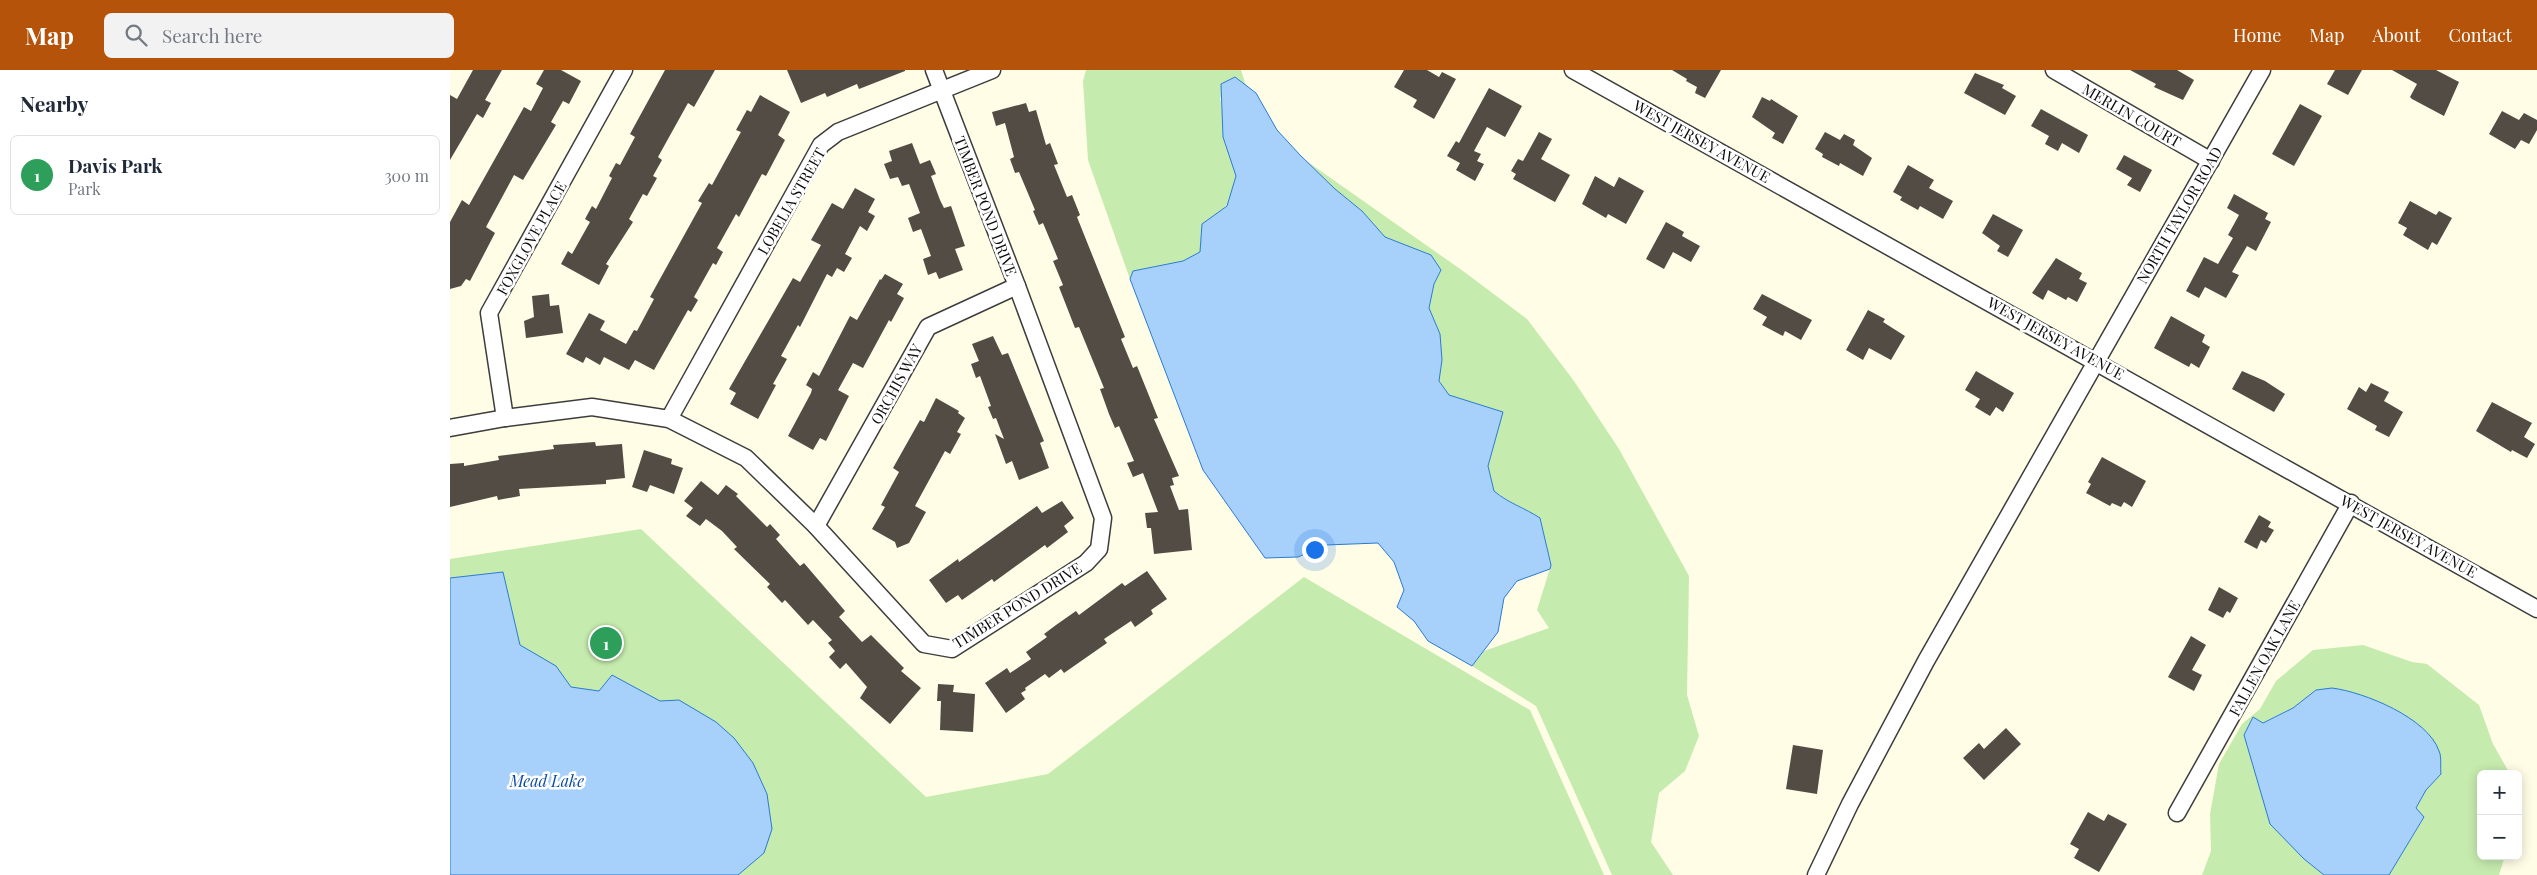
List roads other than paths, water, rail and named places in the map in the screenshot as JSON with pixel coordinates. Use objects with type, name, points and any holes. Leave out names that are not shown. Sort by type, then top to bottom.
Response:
[{"type":"street","name":"FOXGLOVE PLACE","points":[[505,418],[489,313],[624,70]]},
{"type":"street","name":"TIMBER POND DRIVE","points":[[450,428],[505,418],[592,407],[669,419],[746,458],[816,526],[924,644],[952,649],[1086,563],[1100,548],[1103,518],[934,70]]},
{"type":"street","name":"LOBELIA STREET","points":[[669,419],[822,145],[838,132],[992,70]]},
{"type":"street","name":"WEST JERSEY AVENUE","points":[[1573,70],[2096,360],[2537,609]]},
{"type":"street","name":"MERLIN COURT","points":[[2054,70],[2211,161]]},
{"type":"street","name":"NORTH TAYLOR ROAD","points":[[1816,875],[1850,804],[1926,661],[2262,70]]},
{"type":"street","name":"ORCHIS WAY","points":[[816,526],[928,327],[1017,286]]},
{"type":"street","name":"FALLEN OAK LANE","points":[[2177,813],[2351,503]]},
{"type":"water","points":[[1235,77],[1256,93],[1277,130],[1300,155],[1335,189],[1362,211],[1385,237],[1431,255],[1441,270],[1434,284],[1429,308],[1440,334],[1442,360],[1439,381],[1449,395],[1503,412],[1488,466],[1494,491],[1540,518],[1551,565],[1550,569],[1517,581],[1504,598],[1498,632],[1472,666],[1428,641],[1414,621],[1397,607],[1404,590],[1394,562],[1378,543],[1326,545],[1298,557],[1265,558],[1203,470],[1130,279],[1133,271],[1183,261],[1200,252],[1202,224],[1227,206],[1236,176],[1223,137],[1221,84]]},
{"type":"water","name":"Mead Lake","points":[[503,572],[520,645],[556,666],[571,687],[599,691],[612,675],[660,701],[679,700],[716,722],[734,738],[753,763],[767,794],[772,829],[764,853],[738,875],[450,875],[450,578]]},
{"type":"water","points":[[2332,688],[2377,701],[2409,718],[2433,739],[2440,753],[2441,774],[2426,790],[2416,808],[2424,817],[2389,875],[2324,875],[2304,859],[2270,824],[2244,735],[2253,717],[2263,723],[2293,708],[2316,690]]},
{"type":"place","name":"Davis Park","points":[[606,643]]}]
